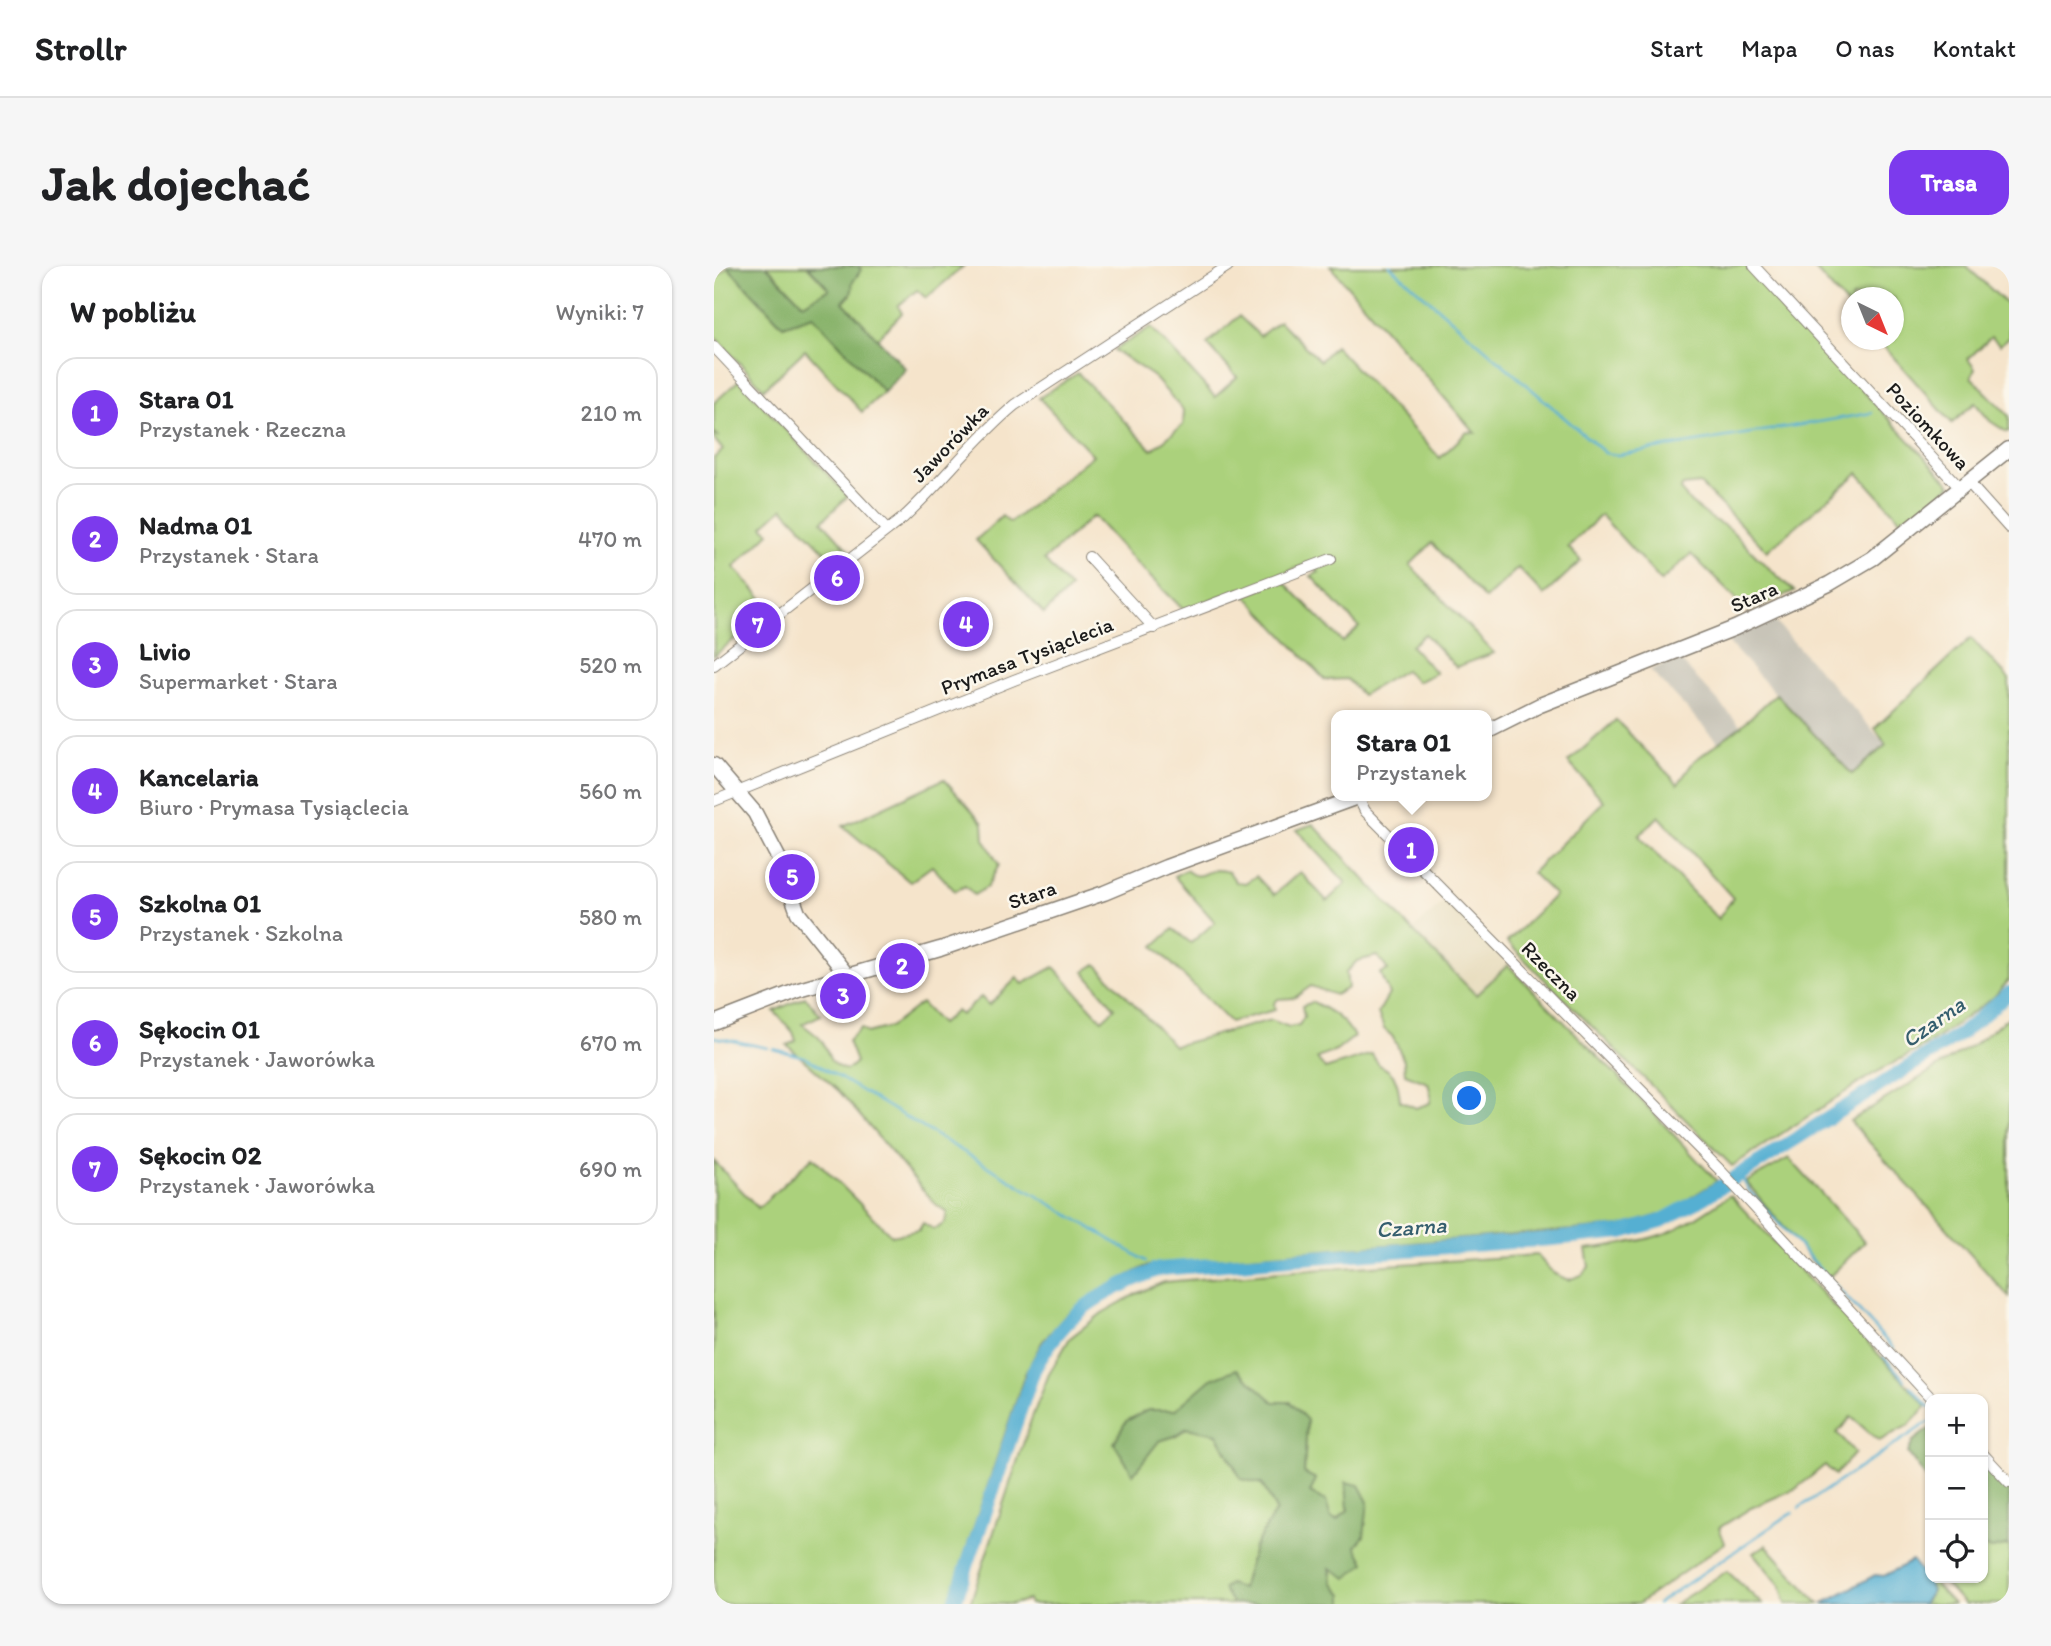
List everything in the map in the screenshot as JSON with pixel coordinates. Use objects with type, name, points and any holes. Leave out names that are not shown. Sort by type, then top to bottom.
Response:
[{"type":"street","name":"Jaworówka","points":[[714,665],[887,530],[931,491],[1015,405],[1228,266]]},
{"type":"street","name":"Poziomkowa","points":[[1754,266],[1964,485],[2009,528]]},
{"type":"street","points":[[714,347],[887,530]]},
{"type":"street","name":"Stara","points":[[1492,729],[1540,705],[1704,641],[1802,598],[1873,558],[2009,449]]},
{"type":"street","points":[[1089,557],[1154,628]]},
{"type":"street","name":"Prymasa Tysiąclecia","points":[[714,801],[1014,680],[1331,559]]},
{"type":"street","points":[[714,765],[755,813],[771,841],[798,913],[847,975]]},
{"type":"street","name":"Stara","points":[[714,1023],[799,990],[940,948],[1104,893],[1166,867],[1345,801]]},
{"type":"street","name":"Rzeczna","points":[[1361,801],[1365,811],[1720,1170],[1927,1394]]},
{"type":"street","points":[[1986,1457],[2009,1482]]},
{"type":"shaded area","points":[[1772,618],[1886,745],[1853,884],[1650,670],[1678,658],[1741,726],[1776,694],[1725,639]]},
{"type":"shaded area","points":[[1446,900],[1508,965],[1477,995],[1412,930]]},
{"type":"green space","points":[[766,266],[803,304],[829,289],[808,266],[858,266],[861,270],[852,283],[850,294],[843,302],[906,369],[884,392],[813,316],[783,326],[728,267]]},
{"type":"green space","points":[[767,266],[807,266],[829,289],[803,304]]},
{"type":"green space","points":[[858,266],[964,266],[926,298],[917,290],[898,306],[902,313],[877,339],[843,302],[851,295],[852,283],[861,270]]},
{"type":"green space","points":[[1330,266],[1746,266],[1951,485],[1904,524],[1858,473],[1767,551],[1700,484],[1683,486],[1680,490],[1691,503],[1730,529],[1794,591],[1749,611],[1691,554],[1661,581],[1601,515],[1568,547],[1581,561],[1544,595],[1518,568],[1485,599],[1432,543],[1410,565],[1494,653],[1456,667],[1425,634],[1411,646],[1436,673],[1417,682],[1405,670],[1362,695],[1347,679],[1325,680],[1240,589],[1184,610],[1093,516],[1044,560],[1070,588],[1044,614],[976,540],[1002,516],[1010,523],[1093,455],[1039,398],[1078,373],[1152,450],[1183,425],[1184,411],[1153,376],[1114,350],[1151,327],[1215,397],[1237,377],[1207,344],[1239,316],[1260,336],[1279,321],[1320,361],[1335,346],[1440,458],[1467,432],[1475,433]],"holes":[[[1309,563],[1319,572],[1311,576],[1359,627],[1343,642],[1278,576]]]},
{"type":"green space","points":[[1812,266],[1966,266],[2009,306],[2009,337],[2000,345],[1991,337],[1968,359],[1975,369],[1971,377],[2009,416],[2009,431],[1990,421],[1975,403],[1952,423],[1887,350],[1904,350],[1904,287],[1841,287],[1841,299]]},
{"type":"green space","points":[[728,267],[783,326],[813,315],[884,392],[862,412],[805,350],[764,389],[714,336],[714,280]]},
{"type":"green space","points":[[739,380],[848,496],[822,521],[850,552],[836,563],[783,508],[763,526],[769,533],[734,567],[771,609],[714,656],[714,458],[723,450],[714,439],[714,434],[719,437],[714,432],[714,403]]},
{"type":"green space","points":[[1971,638],[2009,679],[2009,980],[1994,997],[1933,1041],[1870,1076],[1732,1166],[1507,942],[1555,895],[1532,873],[1604,801],[1568,762],[1616,720],[1678,784],[1694,761],[1741,726],[1776,694],[1852,774],[1886,745],[1875,728]],"holes":[[[1659,816],[1733,898],[1718,919],[1639,836]]]},
{"type":"green space","points":[[944,779],[983,823],[984,839],[999,865],[987,887],[974,895],[965,886],[955,891],[932,866],[910,882],[843,826]]},
{"type":"green space","points":[[1313,824],[1476,995],[1508,965],[1717,1181],[1666,1213],[1622,1226],[1147,1266],[1100,1290],[1067,1314],[1042,1342],[1025,1374],[948,1604],[714,1604],[714,1161],[758,1208],[813,1157],[892,1236],[919,1230],[923,1223],[936,1228],[944,1224],[947,1216],[947,1212],[935,1204],[840,1092],[787,1045],[796,1041],[793,1032],[774,1011],[805,997],[821,1015],[802,1024],[821,1040],[832,1062],[847,1070],[856,1062],[848,1041],[861,1028],[867,1033],[890,1027],[921,1003],[941,1024],[956,1011],[961,1015],[981,997],[989,1005],[1017,978],[1023,984],[1054,967],[1102,1020],[1115,1008],[1084,972],[1096,964],[1174,1046],[1271,1020],[1289,1027],[1299,1025],[1304,1017],[1302,1006],[1313,1002],[1342,1021],[1354,1037],[1336,1051],[1317,1058],[1325,1069],[1372,1054],[1377,1063],[1394,1077],[1400,1101],[1416,1108],[1430,1103],[1428,1083],[1405,1074],[1404,1061],[1397,1045],[1384,1029],[1378,1013],[1389,994],[1380,973],[1388,970],[1377,956],[1357,961],[1346,972],[1348,988],[1335,995],[1311,986],[1294,998],[1278,999],[1274,1003],[1275,1010],[1230,1022],[1154,946],[1173,929],[1191,943],[1215,922],[1174,876],[1186,870],[1198,876],[1216,870],[1226,871],[1236,882],[1245,883],[1256,876],[1274,895],[1300,872],[1327,901],[1346,883],[1297,830]]},
{"type":"green space","points":[[2009,1017],[2009,1297],[1850,1121],[1973,1045]]},
{"type":"green space","points":[[1789,1158],[1865,1242],[1827,1279],[1746,1182]]},
{"type":"green space","points":[[1730,1195],[1925,1404],[1925,1408],[1909,1425],[1879,1441],[1851,1417],[1837,1433],[1855,1453],[1835,1475],[1825,1465],[1797,1488],[1751,1508],[1719,1528],[1725,1543],[1638,1604],[1343,1604],[1343,1594],[1332,1582],[1330,1567],[1355,1545],[1346,1482],[1349,1510],[1337,1520],[1331,1518],[1310,1493],[1304,1474],[1307,1420],[1274,1403],[1193,1396],[1175,1410],[1148,1410],[1133,1474],[1159,1441],[1175,1436],[1187,1428],[1217,1434],[1241,1479],[1262,1483],[1276,1510],[1254,1548],[1242,1589],[1224,1589],[1233,1604],[1030,1604],[1028,1600],[1012,1604],[970,1604],[1049,1374],[1070,1338],[1102,1313],[1136,1294],[1164,1282],[1537,1255],[1553,1273],[1568,1280],[1582,1275],[1589,1267],[1586,1249],[1667,1233]]},
{"type":"green space","points":[[1237,1369],[1274,1402],[1290,1402],[1307,1420],[1304,1473],[1316,1479],[1310,1493],[1326,1501],[1331,1518],[1337,1520],[1348,1510],[1346,1482],[1359,1485],[1368,1502],[1364,1536],[1356,1546],[1365,1563],[1347,1578],[1330,1568],[1332,1582],[1343,1594],[1343,1604],[1233,1604],[1223,1589],[1229,1584],[1242,1589],[1254,1548],[1276,1510],[1262,1484],[1241,1479],[1217,1434],[1187,1428],[1175,1436],[1159,1441],[1133,1474],[1114,1443],[1126,1421],[1148,1410],[1175,1410],[1211,1379]]},
{"type":"green space","points":[[1925,1432],[1925,1476],[1908,1453],[1913,1441]]},
{"type":"green space","points":[[1988,1468],[2009,1491],[2009,1545],[1988,1548]]},
{"type":"green space","points":[[1766,1545],[1819,1604],[1786,1604],[1780,1585],[1753,1553]]},
{"type":"green space","points":[[2009,1545],[2009,1604],[1964,1604],[1944,1583],[1988,1583],[1988,1548]]},
{"type":"green space","points":[[1727,1571],[1762,1604],[1675,1604]]},
{"type":"green space","points":[[1929,1583],[1934,1583],[1953,1604],[1923,1604],[1932,1591]]},
{"type":"water","points":[[1912,1561],[1932,1590],[1923,1604],[1822,1604],[1875,1575],[1884,1576]]},
{"type":"waterway","points":[[1390,266],[1605,453],[1618,455],[1872,413]]},
{"type":"waterway","name":"Czarna","points":[[954,1604],[1034,1370],[1059,1332],[1072,1318],[1101,1296],[1159,1269],[1552,1239],[1622,1232],[1661,1221],[1703,1198],[1962,1033],[2009,993]]},
{"type":"waterway","points":[[714,1037],[768,1048]]},
{"type":"waterway","points":[[773,1049],[805,1057],[1146,1261]]},
{"type":"waterway","points":[[1740,1175],[1749,1191],[1894,1349]]},
{"type":"waterway","name":"Czarna","points":[[1152,1264],[1159,1269]]},
{"type":"waterway","points":[[1884,1357],[1905,1380]]},
{"type":"waterway","points":[[1910,1386],[1925,1402]]},
{"type":"waterway","points":[[1799,1508],[1925,1424]]},
{"type":"waterway","points":[[1657,1604],[1793,1512]]},
{"type":"place","name":"Sękocin 01","points":[[837,578]]},
{"type":"place","name":"Kancelaria","points":[[966,624]]},
{"type":"place","name":"Sękocin 02","points":[[758,625]]},
{"type":"place","name":"Stara 01","points":[[1411,850]]},
{"type":"place","name":"Szkolna 01","points":[[792,877]]},
{"type":"place","name":"Nadma 01","points":[[902,966]]},
{"type":"place","name":"Livio","points":[[843,996]]}]
